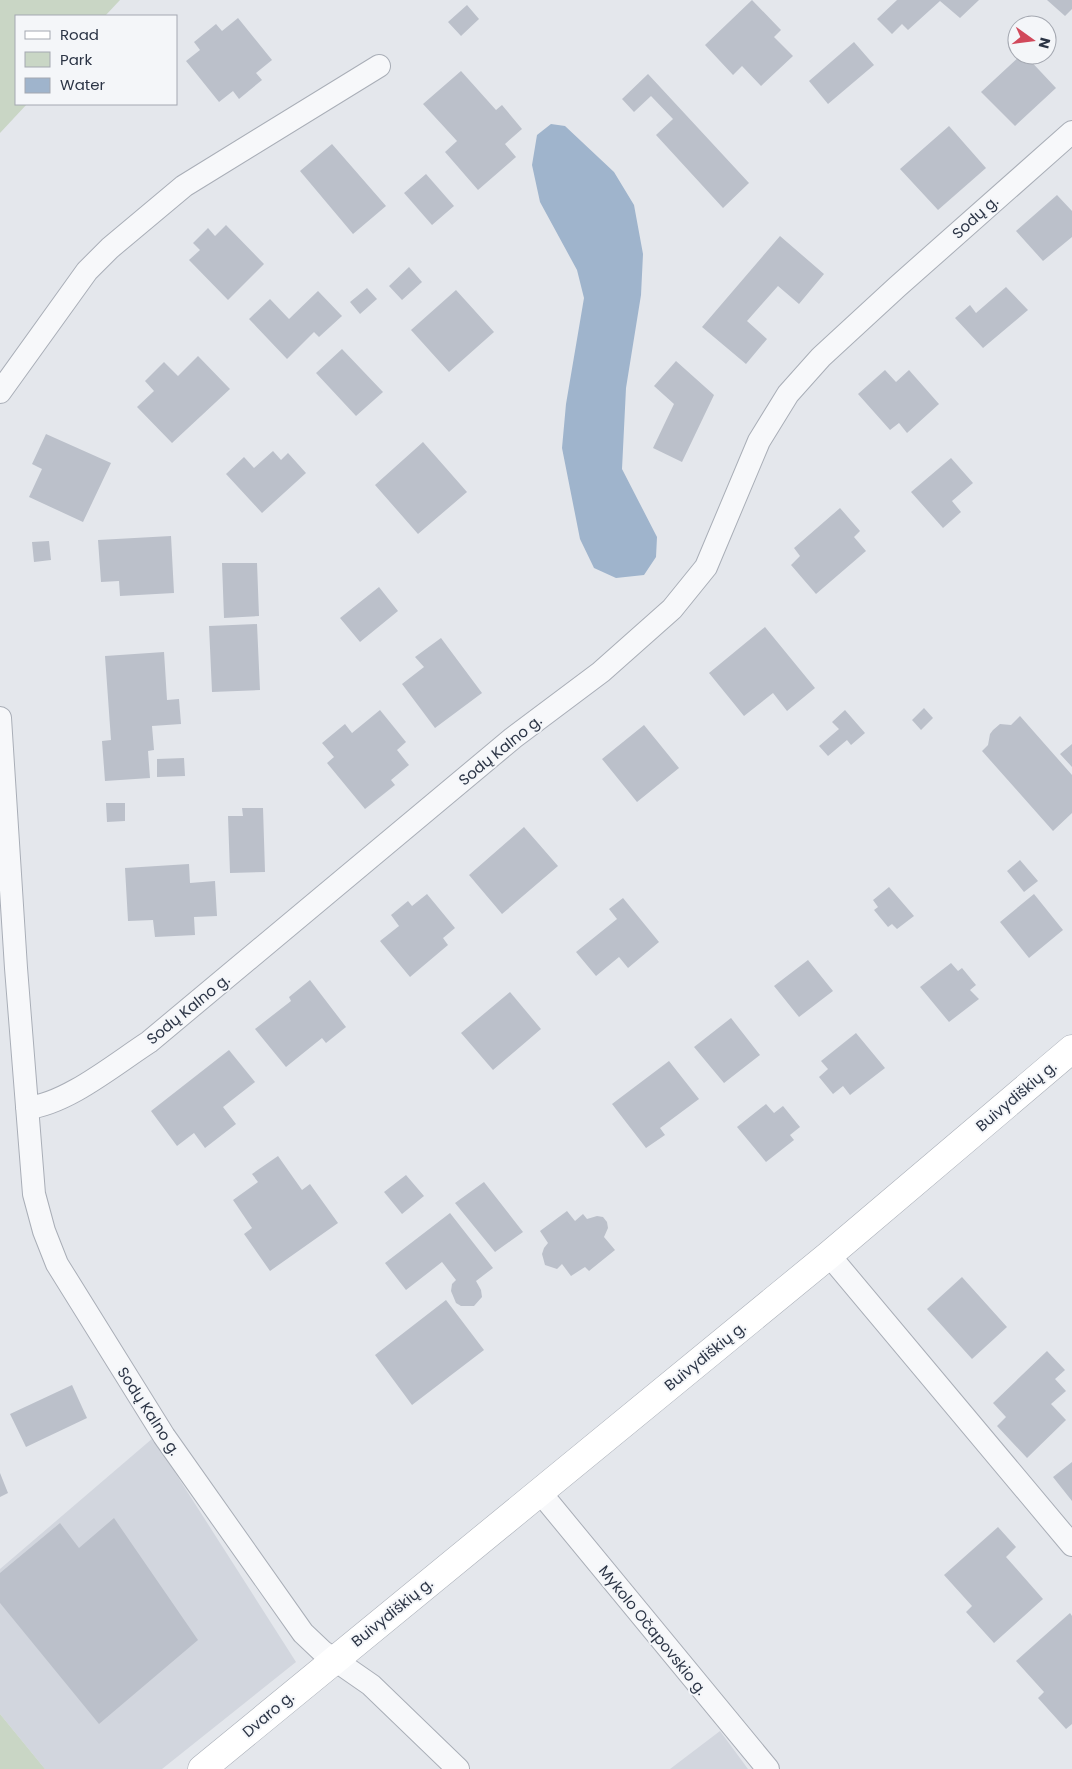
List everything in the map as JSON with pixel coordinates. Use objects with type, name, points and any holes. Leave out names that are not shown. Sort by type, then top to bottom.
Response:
[{"type":"main road","name":"Buivydiškių g.","points":[[335,1659],[829,1254],[1072,1048]]},
{"type":"main road","name":"Dvaro g.","points":[[202,1769],[335,1659]]},
{"type":"street","points":[[0,392],[87,271],[110,248],[184,186],[379,66]]},
{"type":"street","name":"Sodų g.","points":[[879,304],[1072,132]]},
{"type":"street","name":"Sodų Kalno g.","points":[[458,1769],[371,1685],[322,1651],[303,1633],[178,1456],[57,1264],[44,1232],[34,1194],[27,1108],[58,1099],[149,1042],[513,738],[601,672],[672,609],[706,566],[759,441],[788,394],[820,357],[879,304]]},
{"type":"street","points":[[0,718],[8,968],[27,1108]]},
{"type":"street","points":[[829,1254],[1072,1545]]},
{"type":"street","name":"Mykolo Očapovskio g.","points":[[539,1491],[768,1769]]},
{"type":"shaded area","points":[[153,1438],[296,1662],[162,1769],[45,1769],[0,1714],[0,1569]]},
{"type":"shaded area","points":[[720,1731],[748,1769],[670,1769]]},
{"type":"green space","points":[[0,0],[120,0],[106,15],[15,15],[15,105],[26,105],[0,133]]},
{"type":"green space","points":[[0,1714],[45,1769],[0,1769]]},
{"type":"water","points":[[551,124],[565,126],[614,172],[634,205],[643,254],[641,295],[626,388],[622,469],[657,537],[656,557],[644,575],[616,578],[594,568],[580,539],[562,448],[566,404],[584,298],[577,270],[540,202],[532,165],[537,135]]},
{"type":"building","points":[[752,0],[781,30],[774,37],[793,56],[761,86],[742,66],[733,75],[705,45]]},
{"type":"building","points":[[897,0],[979,0],[960,18],[940,1],[908,30],[902,24],[892,34],[877,19]]},
{"type":"building","points":[[1047,0],[1072,0],[1072,9],[1065,16]]},
{"type":"building","points":[[467,5],[479,19],[461,36],[448,22]]},
{"type":"building","points":[[238,18],[272,60],[256,73],[262,80],[239,99],[233,91],[219,102],[186,61],[200,50],[194,42],[216,24],[222,31]]},
{"type":"building","points":[[854,42],[874,65],[828,104],[809,81]]},
{"type":"building","points":[[1010,65],[1034,65],[1056,88],[1015,126],[981,92]]},
{"type":"building","points":[[461,71],[496,110],[502,105],[522,129],[505,144],[516,157],[478,190],[445,152],[457,141],[423,104]]},
{"type":"building","points":[[648,74],[749,183],[723,208],[656,135],[673,119],[651,96],[634,112],[622,99]]},
{"type":"building","points":[[949,126],[986,168],[938,210],[900,169]]},
{"type":"building","points":[[332,144],[386,206],[353,234],[300,171]]},
{"type":"building","points":[[426,174],[454,206],[432,225],[404,193]]},
{"type":"building","points":[[1057,195],[1072,211],[1072,237],[1043,261],[1016,231]]},
{"type":"building","points":[[226,225],[264,264],[228,300],[189,260],[200,250],[193,243],[208,228],[215,236]]},
{"type":"building","points":[[780,236],[824,274],[799,304],[778,286],[747,321],[767,339],[746,364],[702,327]]},
{"type":"building","points":[[409,267],[422,282],[402,300],[389,286]]},
{"type":"building","points":[[1006,287],[1028,310],[983,348],[955,318],[970,305],[976,313]]},
{"type":"building","points":[[367,288],[377,299],[360,314],[350,302]]},
{"type":"building","points":[[456,290],[494,332],[449,372],[411,330]]},
{"type":"building","points":[[318,291],[342,316],[319,337],[314,332],[287,359],[249,319],[270,299],[289,319]]},
{"type":"building","points":[[342,349],[383,392],[356,416],[316,373]]},
{"type":"building","points":[[198,356],[230,389],[172,443],[137,407],[154,391],[145,381],[164,362],[178,376]]},
{"type":"building","points":[[676,361],[714,395],[682,462],[653,448],[674,404],[654,386]]},
{"type":"building","points":[[885,370],[896,382],[909,370],[939,404],[907,433],[899,423],[890,430],[858,394]]},
{"type":"building","points":[[46,434],[111,463],[83,522],[29,497],[42,469],[32,464]]},
{"type":"building","points":[[423,442],[467,492],[418,534],[375,485]]},
{"type":"building","points":[[273,451],[281,460],[288,453],[306,473],[262,513],[226,474],[244,457],[254,468]]},
{"type":"building","points":[[951,458],[973,483],[952,501],[961,512],[943,528],[911,492]]},
{"type":"building","points":[[840,508],[860,531],[854,537],[866,551],[816,594],[791,565],[800,556],[794,548]]},
{"type":"building","points":[[171,536],[174,593],[120,596],[119,581],[101,582],[98,540]]},
{"type":"building","points":[[49,541],[51,560],[34,562],[32,542]]},
{"type":"building","points":[[222,563],[257,563],[259,616],[224,618]]},
{"type":"building","points":[[379,587],[398,611],[360,642],[340,618]]},
{"type":"building","points":[[257,624],[260,690],[212,692],[209,626]]},
{"type":"building","points":[[765,627],[815,688],[787,711],[773,693],[744,716],[709,673]]},
{"type":"building","points":[[441,638],[482,693],[435,728],[402,684],[424,667],[415,657]]},
{"type":"building","points":[[164,652],[167,700],[179,699],[181,724],[152,726],[154,750],[148,751],[150,778],[105,781],[102,741],[111,740],[105,656]]},
{"type":"building","points":[[924,708],[933,718],[921,730],[912,720]]},
{"type":"building","points":[[380,710],[406,742],[397,750],[409,765],[391,780],[395,785],[365,809],[327,763],[334,757],[322,743],[345,724],[352,733]]},
{"type":"building","points":[[845,710],[865,733],[851,745],[847,740],[828,756],[819,746],[839,729],[832,722]]},
{"type":"building","points":[[1020,716],[1072,775],[1072,813],[1053,831],[982,751],[988,745],[990,734],[993,730],[1000,724],[1011,725]]},
{"type":"building","points":[[644,725],[679,768],[637,802],[602,759]]},
{"type":"building","points":[[1072,744],[1072,767],[1060,754]]},
{"type":"building","points":[[184,758],[185,776],[157,777],[157,759]]},
{"type":"building","points":[[106,803],[125,803],[125,821],[107,822]]},
{"type":"building","points":[[242,808],[263,808],[265,872],[230,873],[228,816],[243,816]]},
{"type":"building","points":[[524,827],[558,866],[502,914],[469,875]]},
{"type":"building","points":[[1020,860],[1038,881],[1024,892],[1007,871]]},
{"type":"building","points":[[189,864],[190,883],[215,881],[217,916],[194,917],[195,935],[155,937],[153,920],[128,921],[125,868]]},
{"type":"building","points":[[889,887],[914,916],[897,929],[892,924],[888,927],[874,910],[878,907],[873,900]]},
{"type":"building","points":[[427,894],[455,928],[443,938],[448,945],[410,977],[380,941],[399,926],[391,915],[408,901],[412,906]]},
{"type":"building","points":[[1034,894],[1063,930],[1029,958],[1000,922]]},
{"type":"building","points":[[623,898],[659,942],[628,968],[619,957],[596,976],[576,952],[617,919],[609,909]]},
{"type":"building","points":[[808,960],[833,991],[799,1017],[774,986]]},
{"type":"building","points":[[951,963],[958,971],[962,968],[976,985],[970,990],[979,999],[949,1022],[920,987]]},
{"type":"building","points":[[310,980],[346,1027],[326,1043],[322,1038],[286,1067],[255,1029],[291,1001],[289,997]]},
{"type":"building","points":[[510,992],[541,1029],[493,1070],[461,1033]]},
{"type":"building","points":[[731,1018],[760,1055],[724,1083],[694,1047]]},
{"type":"building","points":[[856,1033],[885,1068],[850,1095],[843,1086],[833,1094],[819,1077],[828,1069],[821,1061]]},
{"type":"building","points":[[229,1050],[255,1082],[223,1107],[236,1124],[205,1148],[194,1133],[177,1146],[151,1111]]},
{"type":"building","points":[[669,1061],[699,1099],[660,1128],[665,1135],[646,1148],[612,1104]]},
{"type":"building","points":[[766,1104],[774,1113],[783,1106],[800,1127],[790,1135],[794,1140],[766,1162],[737,1127]]},
{"type":"building","points":[[278,1156],[302,1190],[310,1184],[338,1223],[270,1271],[244,1234],[252,1228],[233,1200],[258,1182],[252,1174]]},
{"type":"building","points":[[406,1175],[424,1196],[402,1214],[384,1192]]},
{"type":"building","points":[[484,1182],[523,1232],[495,1252],[455,1203]]},
{"type":"building","points":[[567,1211],[575,1221],[583,1214],[587,1219],[597,1216],[603,1217],[607,1222],[608,1228],[604,1237],[615,1250],[589,1271],[585,1267],[571,1276],[562,1264],[557,1269],[545,1265],[542,1254],[548,1243],[540,1231]]},
{"type":"building","points":[[450,1213],[493,1268],[476,1281],[481,1290],[482,1297],[474,1306],[461,1306],[456,1303],[451,1291],[452,1284],[456,1280],[442,1262],[406,1290],[385,1263]]},
{"type":"building","points":[[962,1277],[1007,1327],[972,1359],[927,1309]]},
{"type":"building","points":[[446,1300],[484,1350],[412,1405],[375,1355]]},
{"type":"building","points":[[1047,1351],[1065,1370],[1055,1379],[1066,1391],[1051,1404],[1066,1420],[1027,1458],[997,1426],[1006,1417],[993,1403]]},
{"type":"building","points":[[72,1385],[87,1418],[26,1447],[10,1414]]},
{"type":"building","points":[[1072,1462],[1072,1501],[1053,1477]]},
{"type":"building","points":[[0,1473],[8,1493],[0,1497]]},
{"type":"building","points":[[114,1518],[198,1640],[99,1724],[0,1603],[0,1573],[60,1523],[79,1548]]},
{"type":"building","points":[[998,1527],[1016,1547],[1006,1557],[1043,1599],[994,1643],[966,1612],[972,1606],[944,1575]]},
{"type":"building","points":[[1070,1613],[1072,1616],[1072,1724],[1066,1729],[1038,1698],[1044,1692],[1016,1661]]}]
